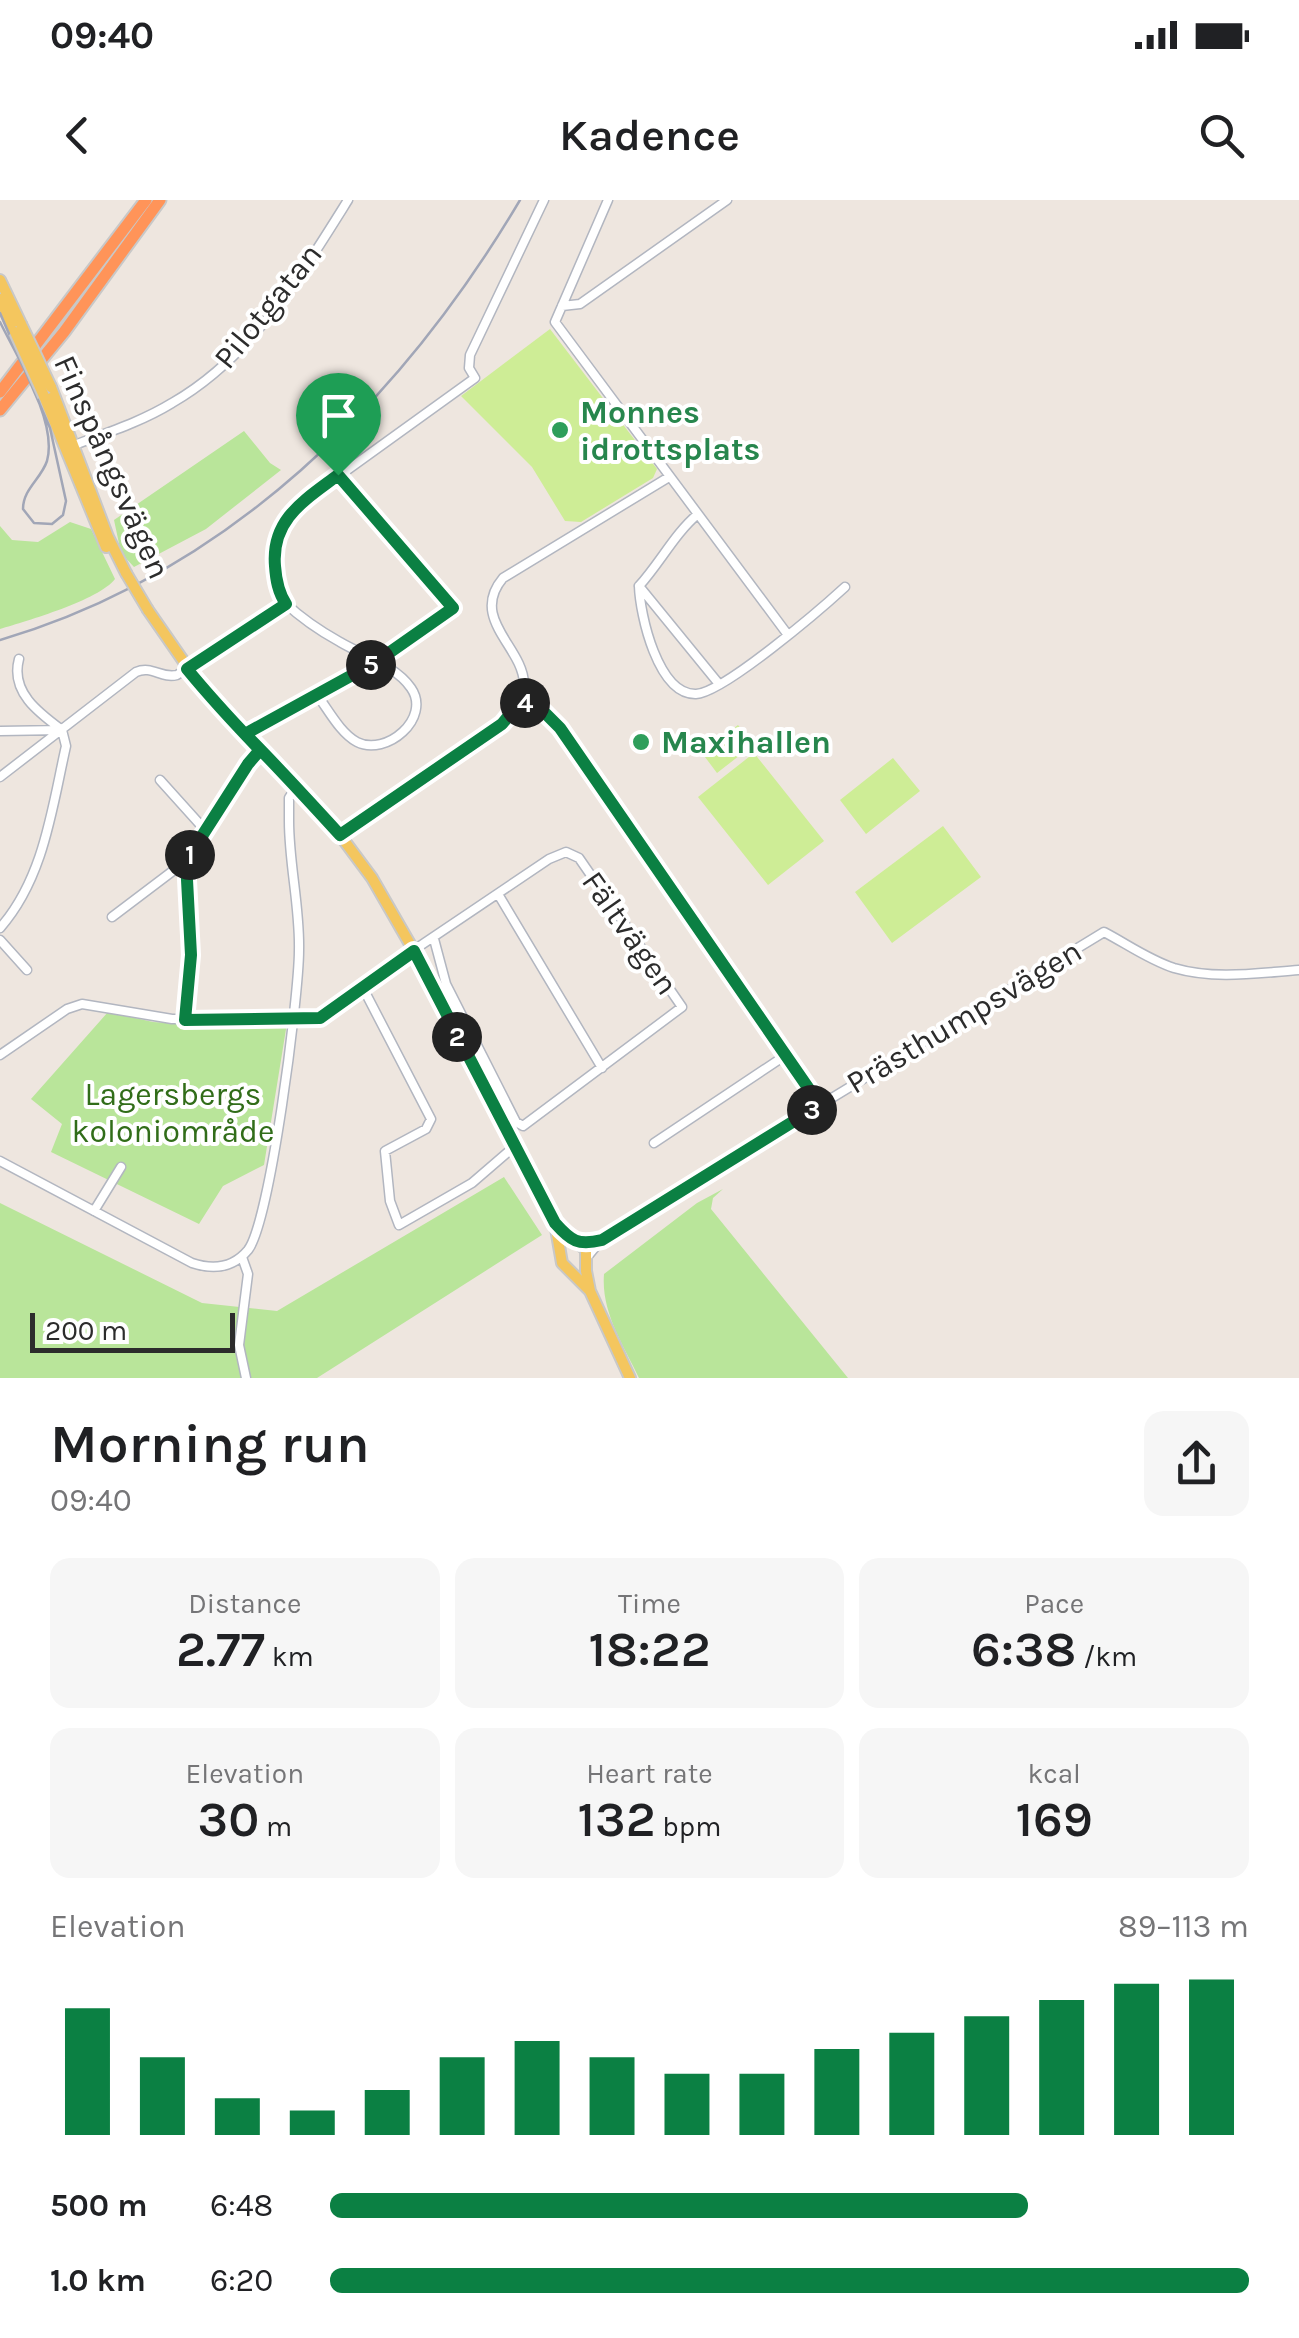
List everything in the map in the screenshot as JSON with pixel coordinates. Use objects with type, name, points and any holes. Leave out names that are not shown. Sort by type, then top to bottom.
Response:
[{"type":"highway","points":[[0,392],[146,200]]},
{"type":"highway","points":[[0,410],[64,332],[160,200]]},
{"type":"main road","name":"Finspångsvägen","points":[[0,282],[124,575],[187,669],[340,835],[372,878],[555,1223],[562,1263],[590,1291],[630,1378]]},
{"type":"main road","name":"Finspångsvägen","points":[[0,300],[18,328]]},
{"type":"main road","name":"Finspångsvägen","points":[[555,1223],[578,1244],[587,1260],[590,1291]]},
{"type":"main road","points":[[562,1252],[565,1246],[578,1244]]},
{"type":"main road","points":[[570,1270],[581,1268],[587,1260]]},
{"type":"street","name":"Pilotgatan","points":[[70,447],[160,410],[216,371],[270,314],[304,270],[348,200]]},
{"type":"street","points":[[317,695],[352,738],[368,745],[385,743],[410,724],[417,704],[407,683],[286,604],[275,564],[280,529],[296,506],[475,378],[469,368],[470,354],[544,200]]},
{"type":"street","points":[[608,200],[555,322],[788,635]]},
{"type":"street","points":[[562,306],[580,304],[727,200]]},
{"type":"street","points":[[245,734],[376,662],[453,608],[338,475]]},
{"type":"street","points":[[340,835],[502,724],[520,702],[524,680],[521,664],[492,618],[490,606],[496,586],[511,572],[669,477]]},
{"type":"street","points":[[639,586],[662,561],[684,526],[698,514]]},
{"type":"street","points":[[639,586],[719,684]]},
{"type":"street","points":[[639,586],[651,649],[663,671],[681,690],[692,694],[709,691],[788,635],[845,587]]},
{"type":"street","points":[[0,777],[141,670],[150,669],[170,677],[286,604]]},
{"type":"street","points":[[0,928],[23,898],[36,865],[66,746],[62,730],[26,701],[17,667],[19,659]]},
{"type":"street","points":[[520,702],[544,712],[560,728],[820,1105]]},
{"type":"street","points":[[0,731],[62,730]]},
{"type":"street","points":[[112,917],[186,861],[260,750]]},
{"type":"street","points":[[160,780],[205,830]]},
{"type":"street","points":[[0,1161],[203,1266],[228,1265],[242,1257],[252,1244],[267,1196],[300,950],[289,850],[288,804],[296,787]]},
{"type":"street","name":"Fältvägen","points":[[498,894],[550,859],[566,852],[579,858],[682,1007],[602,1068]]},
{"type":"street","points":[[185,1020],[191,955],[186,861]]},
{"type":"street","points":[[0,1056],[75,1006],[96,1004],[185,1020],[326,1016],[414,951],[498,894],[602,1068],[523,1126],[516,1122],[446,984],[434,939]]},
{"type":"street","name":"Prästhumpsvägen","points":[[587,1260],[602,1240],[1104,932],[1171,967],[1198,973],[1299,970]]},
{"type":"street","points":[[0,940],[27,970]]},
{"type":"street","points":[[363,988],[431,1119],[426,1129],[385,1151],[390,1200],[399,1225],[472,1183],[515,1146]]},
{"type":"street","points":[[654,1143],[786,1054]]},
{"type":"street","points":[[94,1211],[121,1167]]},
{"type":"street","name":"Prästhumpsvägen","points":[[578,1244],[602,1240]]},
{"type":"street","points":[[242,1257],[248,1274],[239,1345],[246,1378]]},
{"type":"green space","name":"Monnes idrottsplats","points":[[550,329],[657,469],[653,478],[581,522],[565,521],[532,467],[461,396]]},
{"type":"green space","points":[[244,431],[270,463],[281,470],[206,529],[134,567],[121,553],[114,520]]},
{"type":"green space","points":[[70,522],[91,529],[115,579],[79,602],[0,629],[0,526],[12,540],[38,542]]},
{"type":"green space","points":[[738,725],[753,745],[717,773],[702,753]]},
{"type":"green space","points":[[754,753],[824,841],[768,885],[698,797]]},
{"type":"green space","points":[[893,758],[920,791],[866,834],[840,800]]},
{"type":"green space","points":[[943,826],[981,877],[892,943],[855,892]]},
{"type":"green space","name":"Lagersbergs koloniområde","points":[[108,1012],[153,1022],[197,1025],[287,1023],[264,1165],[223,1186],[199,1224],[51,1152],[62,1124],[31,1099]]},
{"type":"green space","points":[[504,1177],[542,1235],[317,1378],[0,1378],[0,1203],[202,1303],[277,1311]]},
{"type":"green space","points":[[723,1189],[713,1198],[711,1209],[848,1378],[639,1378],[610,1315],[604,1274],[697,1203]]},
{"type":"tram line","points":[[0,313],[50,428],[66,501],[63,515],[52,524],[34,523],[23,509],[26,496],[47,461],[47,428],[41,409],[34,390],[25,371],[0,322]]},
{"type":"railway","points":[[0,640],[83,610],[161,571],[233,524],[301,470],[363,410],[421,344],[473,274],[520,200]]},
{"type":"place","name":"Monnes idrottsplats","points":[[560,430]]},
{"type":"place","name":"Maxihallen","points":[[641,742]]},
{"type":"route","points":[[338,475],[453,608],[376,662],[245,734],[340,835],[502,724],[520,702],[538,708],[560,728],[820,1105],[602,1240],[575,1243],[555,1223],[414,951],[320,1018],[185,1020],[191,955],[186,861],[260,750],[228,717],[187,669],[286,604],[280,594],[275,564],[280,529],[296,506],[338,475]]}]
